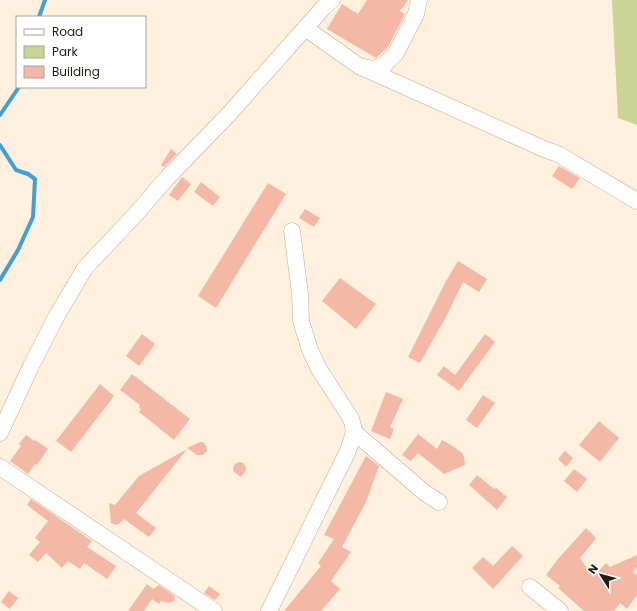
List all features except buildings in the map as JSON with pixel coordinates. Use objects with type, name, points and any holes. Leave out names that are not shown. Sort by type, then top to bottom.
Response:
[{"type":"street","points":[[0,433],[31,366],[56,317],[85,268],[136,215],[167,178],[229,114],[305,28],[332,0]]},
{"type":"street","points":[[360,66],[372,69],[383,66],[396,53],[416,14],[419,0]]},
{"type":"street","points":[[305,28],[360,66],[558,154],[637,201]]},
{"type":"street","points":[[269,611],[347,453],[354,432],[354,425],[350,417],[319,369],[310,350],[301,321],[292,231]]},
{"type":"street","points":[[354,432],[425,493],[439,502]]},
{"type":"street","points":[[0,467],[214,611]]},
{"type":"street","points":[[530,587],[560,611]]},
{"type":"green space","points":[[612,0],[637,0],[637,125],[618,118]]},
{"type":"waterway","points":[[39,16],[45,0]]},
{"type":"waterway","points":[[0,115],[18,88]]},
{"type":"waterway","points":[[0,145],[16,170],[28,174],[35,179],[33,217],[18,250],[0,280]]}]
